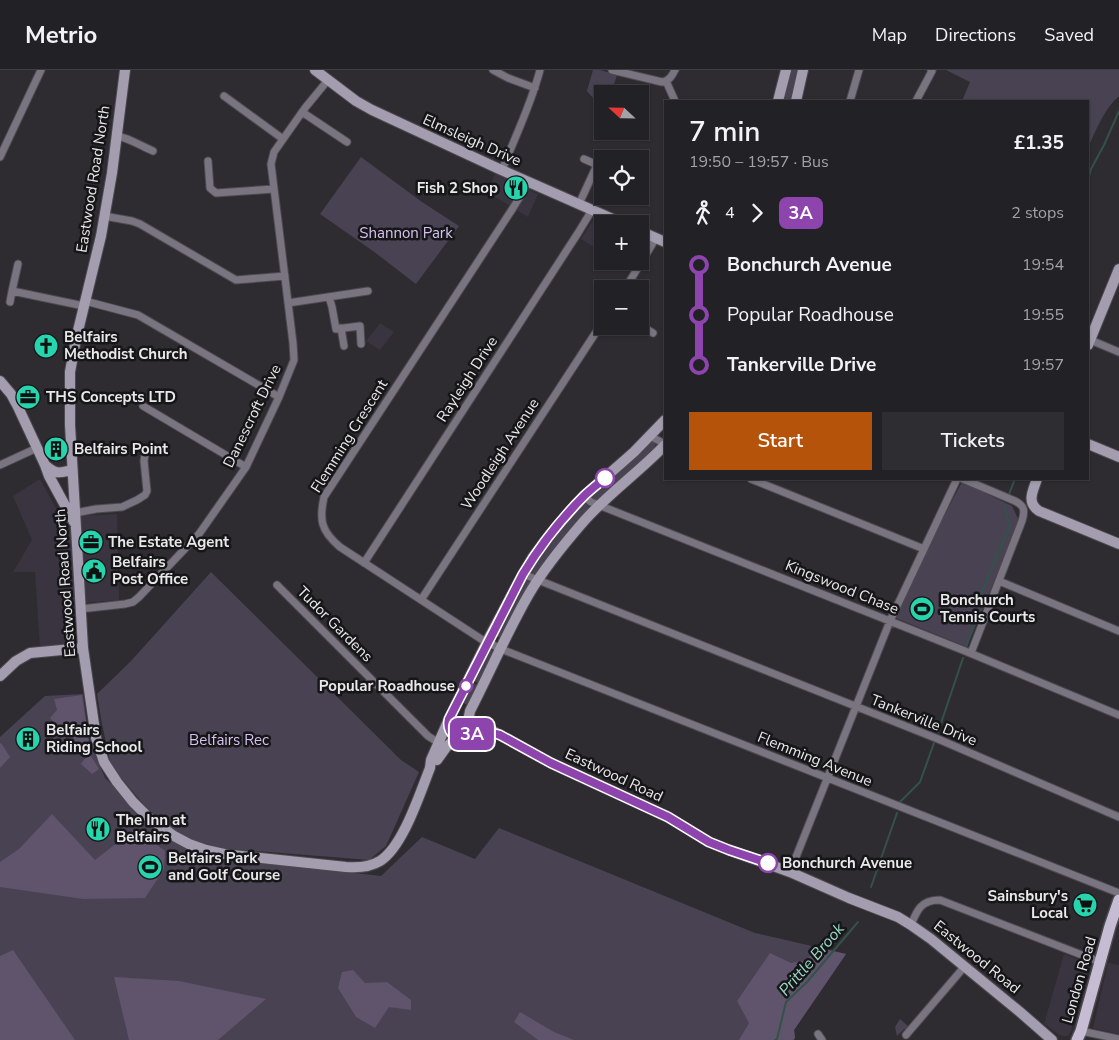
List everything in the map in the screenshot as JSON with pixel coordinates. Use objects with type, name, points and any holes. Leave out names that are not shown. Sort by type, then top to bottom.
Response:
[{"type":"main road","name":"London Road","points":[[1079,1035],[1119,900]]},
{"type":"street","points":[[0,157],[42,70]]},
{"type":"street","name":"Eastwood Road North","points":[[125,70],[117,136],[100,240],[70,372],[72,470],[83,648],[96,738],[104,762],[117,782],[148,817],[174,836],[189,844],[224,854],[352,867],[364,867],[381,861],[396,846],[430,768]]},
{"type":"street","name":"Elmsleigh Drive","points":[[315,70],[356,101],[372,110],[603,215]]},
{"type":"street","points":[[493,70],[508,78],[536,88]]},
{"type":"street","points":[[502,170],[536,88],[540,70]]},
{"type":"street","points":[[612,70],[659,82],[666,81],[675,70]]},
{"type":"street","points":[[778,100],[786,70]]},
{"type":"street","points":[[796,100],[803,70]]},
{"type":"street","points":[[850,100],[859,70]]},
{"type":"street","points":[[917,100],[932,71],[930,70]]},
{"type":"street","name":"Danescroft Drive","points":[[80,608],[133,602],[199,534],[246,467],[279,397],[294,360],[271,164],[274,152],[302,112],[328,80]]},
{"type":"street","points":[[666,81],[675,100]]},
{"type":"street","points":[[224,96],[283,139]]},
{"type":"street","points":[[302,112],[346,142]]},
{"type":"street","points":[[117,136],[126,137],[132,142],[153,151]]},
{"type":"street","points":[[584,159],[594,163]]},
{"type":"street","points":[[208,161],[210,188],[216,193],[274,189]]},
{"type":"street","points":[[579,204],[594,177]]},
{"type":"street","name":"Flemming Crescent","points":[[500,649],[421,600],[331,539],[324,530],[321,518],[324,497],[529,182]]},
{"type":"street","name":"Rayleigh Drive","points":[[364,562],[592,210]]},
{"type":"street","points":[[104,216],[140,224],[236,280],[284,276]]},
{"type":"street","points":[[631,280],[660,240]]},
{"type":"street","points":[[10,302],[18,264]]},
{"type":"street","points":[[1089,339],[1119,268]]},
{"type":"street","points":[[288,303],[368,290]]},
{"type":"street","points":[[12,291],[85,303],[138,315],[279,397]]},
{"type":"street","points":[[329,297],[336,330],[360,326],[361,344]]},
{"type":"street","points":[[342,328],[344,346]]},
{"type":"street","name":"Woodleigh Avenue","points":[[421,600],[594,335]]},
{"type":"street","points":[[1089,341],[1119,352]]},
{"type":"street","points":[[0,381],[11,394],[18,407],[76,525]]},
{"type":"street","points":[[143,406],[246,467]]},
{"type":"street","points":[[430,768],[431,760],[487,642],[533,557],[584,496],[628,457],[664,421]]},
{"type":"street","points":[[650,436],[664,443]]},
{"type":"street","points":[[1089,444],[1119,457]]},
{"type":"street","points":[[430,768],[441,752],[471,730],[470,711],[528,595],[538,580],[571,536],[599,505],[647,463],[664,445]]},
{"type":"street","points":[[0,465],[37,448]]},
{"type":"street","points":[[75,513],[96,508],[122,507],[145,495],[147,491],[145,454]]},
{"type":"street","points":[[54,478],[72,470]]},
{"type":"street","points":[[753,480],[924,549]]},
{"type":"street","points":[[790,872],[890,621],[957,480]]},
{"type":"street","points":[[965,480],[1015,501],[1021,504],[1024,509],[1024,515],[971,653]]},
{"type":"street","points":[[1037,480],[1031,499],[1034,507],[1119,544]]},
{"type":"street","name":"Kingswood Chase","points":[[584,496],[591,502],[971,653],[1119,715]]},
{"type":"street","points":[[62,499],[74,497]]},
{"type":"street","name":"Tankerville Drive","points":[[523,574],[938,739],[1119,816]]},
{"type":"street","points":[[999,580],[1119,631]]},
{"type":"street","name":"Tudor Gardens","points":[[277,585],[428,736],[439,743]]},
{"type":"street","points":[[0,676],[16,661],[30,653],[83,648]]},
{"type":"street","name":"Flemming Avenue","points":[[500,649],[1119,893]]},
{"type":"street","points":[[470,719],[465,713],[455,714],[450,719],[450,731],[453,735],[495,733]]},
{"type":"street","name":"Eastwood Road","points":[[470,719],[551,763],[668,817],[709,842],[790,872],[892,915],[911,925],[931,939],[1052,1040]]},
{"type":"street","points":[[911,925],[916,912],[924,904],[940,900],[1100,962]]},
{"type":"street","points":[[906,1035],[964,966]]},
{"type":"street","points":[[1079,1035],[1119,1039]]},
{"type":"shaded area","points":[[496,172],[538,194],[528,217],[487,192]]},
{"type":"shaded area","points":[[594,219],[594,247],[581,239]]},
{"type":"shaded area","points":[[380,323],[394,332],[380,350],[366,341]]},
{"type":"shaded area","points":[[40,479],[61,517],[117,514],[119,600],[71,604],[74,644],[40,648],[35,572],[13,572],[32,540],[13,496]]},
{"type":"shaded area","points":[[82,695],[91,756],[99,769],[92,774],[81,764],[86,757],[50,718],[57,710],[54,699]]},
{"type":"shaded area","points":[[0,744],[10,757],[0,768]]},
{"type":"shaded area","points":[[52,814],[95,860],[136,828],[165,851],[164,869],[145,898],[83,899],[0,887],[0,862],[19,849]]},
{"type":"shaded area","points":[[815,947],[846,954],[794,1030],[795,1038],[793,1040],[739,1040],[749,1023],[737,1001],[770,953],[791,963],[808,960]]},
{"type":"shaded area","points":[[13,950],[75,1040],[0,1040],[0,956]]},
{"type":"shaded area","points":[[1064,954],[1090,964],[1068,1036],[1060,1035],[1044,1024]]},
{"type":"shaded area","points":[[1108,963],[1119,965],[1119,1034],[1093,1028]]},
{"type":"shaded area","points":[[353,970],[365,983],[387,982],[411,1000],[411,1010],[389,1007],[375,1028],[356,1017],[338,988],[342,972]]},
{"type":"shaded area","points":[[114,977],[179,981],[266,999],[218,1040],[129,1040]]},
{"type":"shaded area","points":[[520,1012],[554,1032],[574,1040],[538,1040],[514,1022]]},
{"type":"green space","points":[[593,70],[617,75],[614,85],[594,85],[594,98],[587,91]]},
{"type":"green space","points":[[789,70],[799,70],[792,100],[782,100]]},
{"type":"green space","points":[[946,70],[1119,70],[1119,96],[1105,113],[1089,146],[1089,100],[962,100],[970,82]]},
{"type":"green space","name":"Shannon Park","points":[[361,157],[422,202],[459,226],[416,284],[320,214]]},
{"type":"green space","points":[[651,441],[655,443],[656,449],[599,500],[593,499],[592,495]]},
{"type":"green space","points":[[962,482],[1012,506],[1019,521],[967,647],[896,618],[926,550]]},
{"type":"green space","points":[[583,503],[587,504],[589,508],[538,574],[532,573],[530,570],[540,553]]},
{"type":"green space","name":"Belfairs Rec","points":[[211,572],[401,760],[419,772],[386,846],[369,860],[208,847],[164,828],[111,766],[97,694],[131,661]]},
{"type":"green space","points":[[525,579],[531,582],[504,638],[494,636]]},
{"type":"green space","points":[[489,649],[494,651],[481,684],[472,680]]},
{"type":"green space","points":[[471,682],[480,687],[471,707],[462,702]]},
{"type":"green space","name":"Belfairs Park and Golf Course","points":[[83,694],[89,740],[105,778],[165,836],[211,857],[381,876],[422,837],[475,859],[499,828],[755,933],[846,954],[794,1030],[794,1040],[0,1040],[0,737],[45,696]]},
{"type":"green space","points":[[458,716],[464,716],[469,721],[467,730],[458,732],[453,727],[453,721]]},
{"type":"green space","points":[[900,1019],[909,1027],[897,1036],[895,1027]]},
{"type":"waterway","name":"Prittle Brook","points":[[1089,177],[1119,111]]},
{"type":"waterway","name":"Prittle Brook","points":[[1009,494],[1015,480]]},
{"type":"waterway","name":"Prittle Brook","points":[[966,647],[976,618],[978,601],[1010,525],[1004,505]]},
{"type":"waterway","name":"Prittle Brook","points":[[938,732],[963,658]]},
{"type":"waterway","name":"Prittle Brook","points":[[900,802],[920,782],[934,743]]},
{"type":"waterway","name":"Prittle Brook","points":[[871,887],[897,813]]},
{"type":"waterway","name":"Prittle Brook","points":[[775,1040],[777,1039],[786,1002],[807,982],[858,922]]},
{"type":"bus line","name":"3A","points":[[605,478],[584,496],[533,557],[487,642],[449,719],[448,727],[453,735],[458,737],[484,733],[500,735],[551,763],[668,817],[709,842],[749,858],[768,863]]},
{"type":"place","name":"Fish 2 Shop","points":[[516,188]]},
{"type":"place","name":"Belfairs Methodist Church","points":[[46,346]]},
{"type":"place","name":"THS Concepts LTD","points":[[28,397]]},
{"type":"place","name":"Belfairs Point","points":[[56,449]]},
{"type":"place","name":"The Estate Agent","points":[[91,542]]},
{"type":"place","name":"Belfairs Post Office","points":[[94,571]]},
{"type":"place","name":"Bonchurch Tennis Courts","points":[[922,609]]},
{"type":"place","name":"Popular Roadhouse","points":[[466,686]]},
{"type":"place","name":"Belfairs Riding School","points":[[28,739]]},
{"type":"place","name":"The Inn at Belfairs","points":[[98,829]]},
{"type":"place","name":"Bonchurch Avenue","points":[[768,863]]},
{"type":"place","name":"Belfairs Park and Golf Course","points":[[150,867]]},
{"type":"place","name":"Sainsbury's Local","points":[[1085,905]]}]
